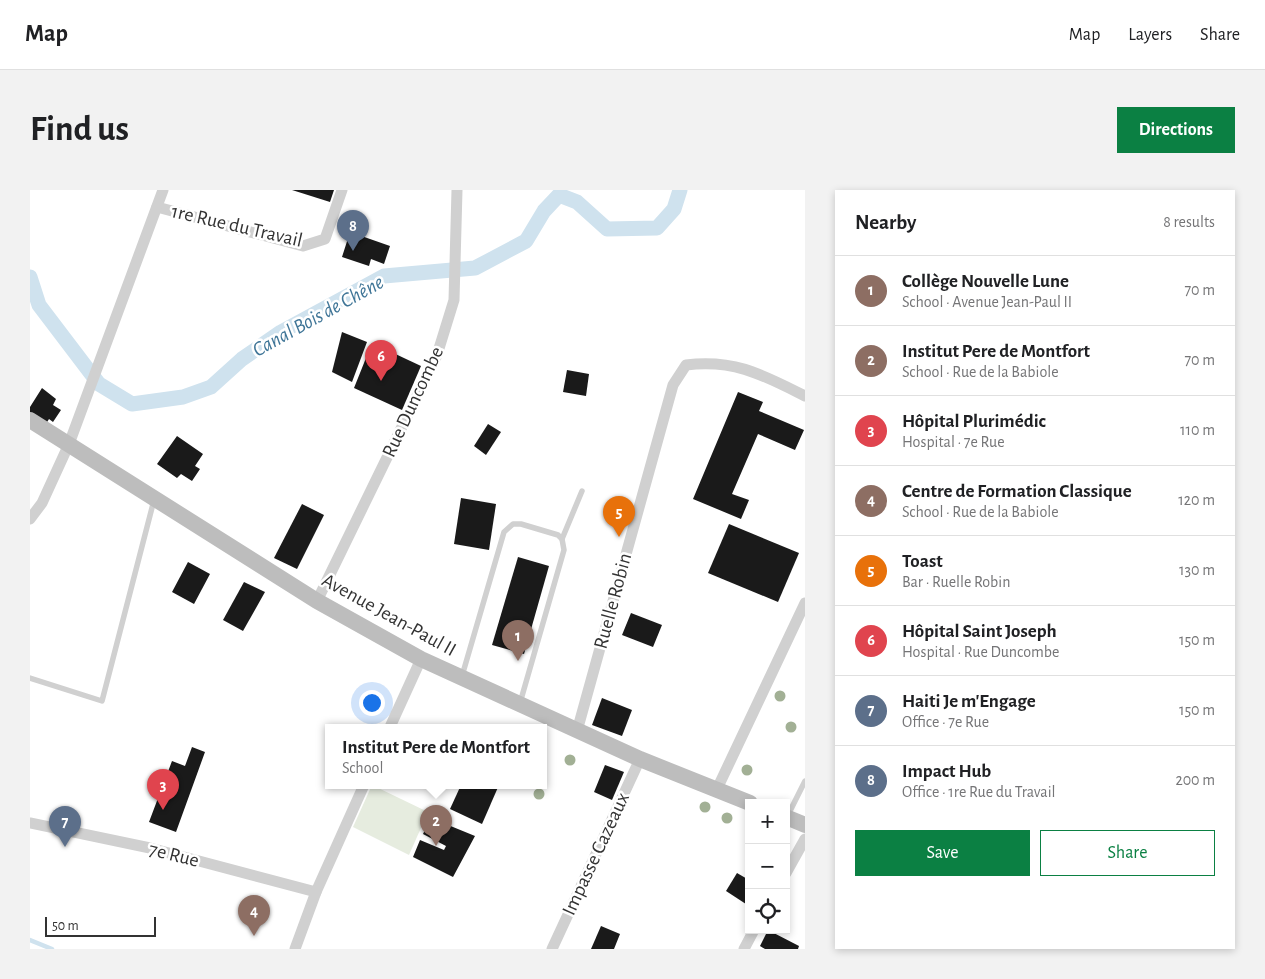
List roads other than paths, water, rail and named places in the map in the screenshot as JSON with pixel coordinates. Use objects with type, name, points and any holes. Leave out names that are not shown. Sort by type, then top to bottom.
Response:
[{"type":"street","points":[[30,519],[42,503],[69,444],[163,190]]},
{"type":"street","name":"1re Rue du Travail","points":[[157,207],[303,246],[325,239],[342,190]]},
{"type":"street","name":"Rue Duncombe","points":[[317,601],[437,355],[454,300],[457,190]]},
{"type":"street","name":"Ruelle Robin","points":[[577,731],[673,385],[686,365],[710,362],[752,370],[805,396]]},
{"type":"street","name":"Avenue Jean-Paul II","points":[[30,420],[317,601],[420,659],[640,759],[745,801]]},
{"type":"street","points":[[717,789],[805,603]]},
{"type":"street","points":[[391,724],[420,659]]},
{"type":"street","name":"Impasse Cazeaux","points":[[552,949],[640,759]]},
{"type":"street","points":[[295,949],[316,892],[362,789]]},
{"type":"street","points":[[790,819],[805,825]]},
{"type":"street","name":"7e Rue","points":[[30,823],[150,848],[316,892]]},
{"type":"street","points":[[790,866],[805,839]]},
{"type":"street","points":[[744,949],[752,934]]},
{"type":"lane","points":[[562,539],[582,491]]},
{"type":"lane","points":[[30,678],[102,701],[154,498]]},
{"type":"lane","points":[[462,679],[504,532],[513,524],[521,524],[558,534],[562,539],[564,550],[519,705]]},
{"type":"lane","points":[[790,809],[805,780]]},
{"type":"waterway","name":"Canal Bois de Chêne","points":[[30,277],[39,305],[99,384],[132,404],[183,397],[211,387],[242,359],[281,332],[384,276],[475,268],[526,241],[544,211],[559,195],[577,202],[607,229],[657,228],[674,209],[680,190]]},
{"type":"waterway","points":[[30,940],[52,949]]},
{"type":"place","name":"Impact Hub","points":[[353,251]]},
{"type":"place","name":"Hôpital Saint Joseph","points":[[381,381]]},
{"type":"place","name":"Toast","points":[[619,537]]},
{"type":"place","name":"Collège Nouvelle Lune","points":[[518,661]]},
{"type":"place","name":"Hôpital Plurimédic","points":[[163,810]]},
{"type":"place","name":"Institut Pere de Montfort","points":[[436,846]]},
{"type":"place","name":"Haiti Je m'Engage","points":[[65,847]]},
{"type":"place","name":"Centre de Formation Classique","points":[[254,936]]}]
